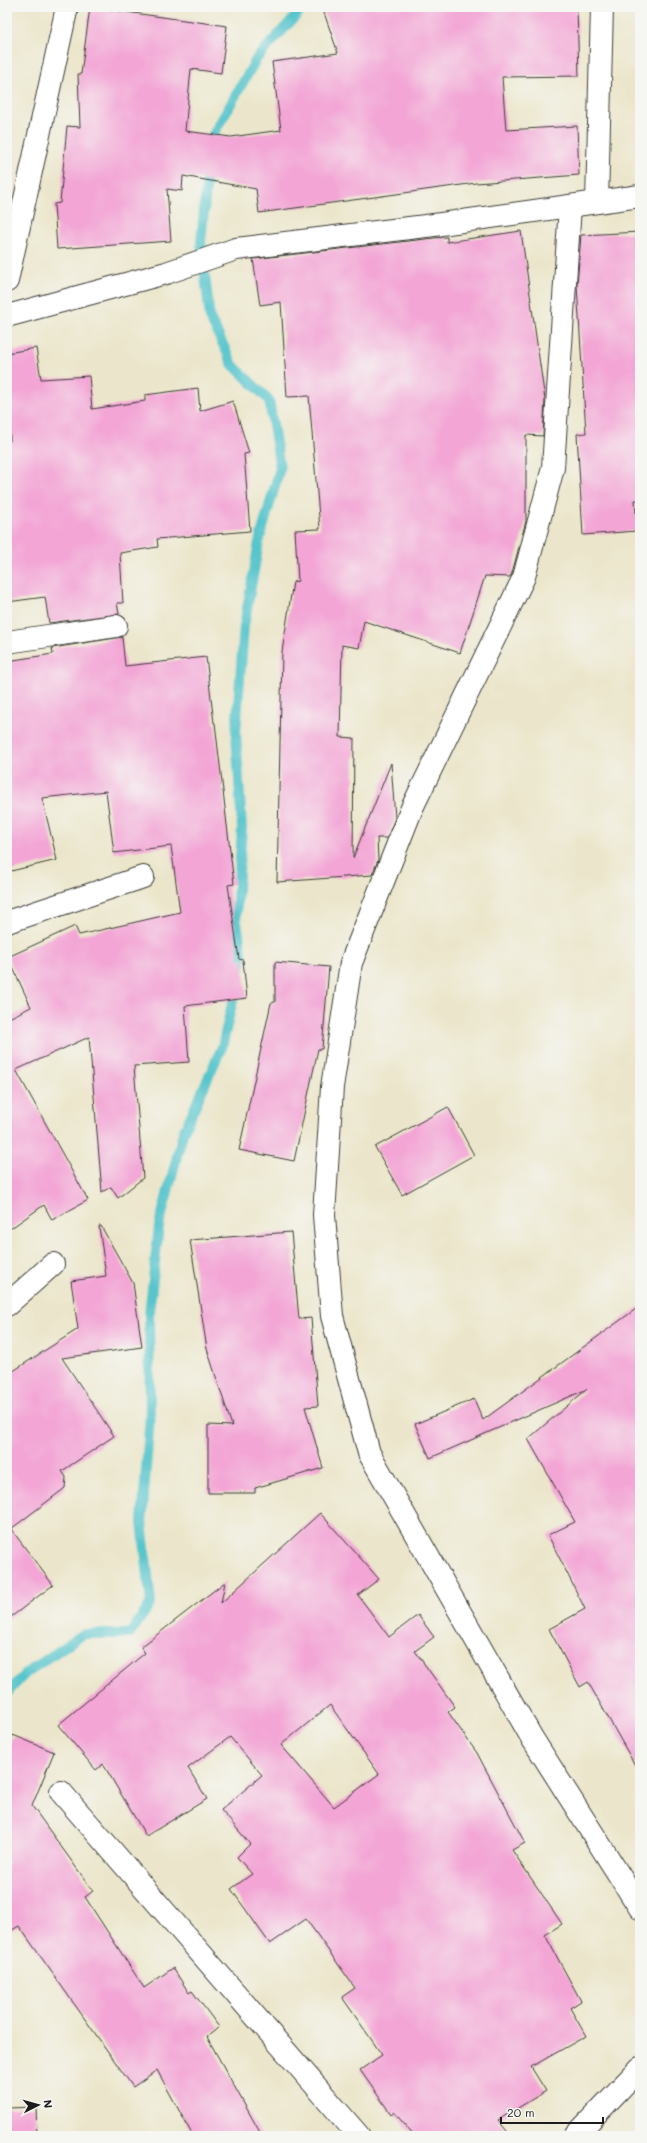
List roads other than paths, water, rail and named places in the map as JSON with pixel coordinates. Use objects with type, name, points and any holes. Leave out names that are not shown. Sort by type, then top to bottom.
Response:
[{"type":"street","points":[[7,282],[67,7]]},
{"type":"street","points":[[597,202],[602,7]]},
{"type":"street","points":[[7,316],[166,272],[236,250],[427,226],[640,196]]},
{"type":"street","points":[[570,206],[553,468],[524,578],[412,808],[351,963],[332,1087],[324,1215],[332,1316],[369,1453],[532,1738],[640,1908]]},
{"type":"street","points":[[7,642],[116,626]]},
{"type":"street","points":[[7,922],[143,876]]},
{"type":"street","points":[[7,1305],[53,1264]]},
{"type":"street","points":[[61,1792],[359,2136]]},
{"type":"street","points":[[575,2136],[640,2068]]},
{"type":"waterway","points":[[210,146],[210,140],[257,58],[304,7]]},
{"type":"waterway","points":[[208,168],[201,242],[210,318],[233,365],[269,400],[280,468],[259,542],[244,626],[236,733],[242,828],[236,917],[242,954],[239,972]]},
{"type":"waterway","points":[[7,1693],[25,1674],[83,1634],[130,1634],[151,1603],[142,1522],[150,1415],[149,1314],[159,1226],[183,1133],[222,1047],[236,987]]}]
